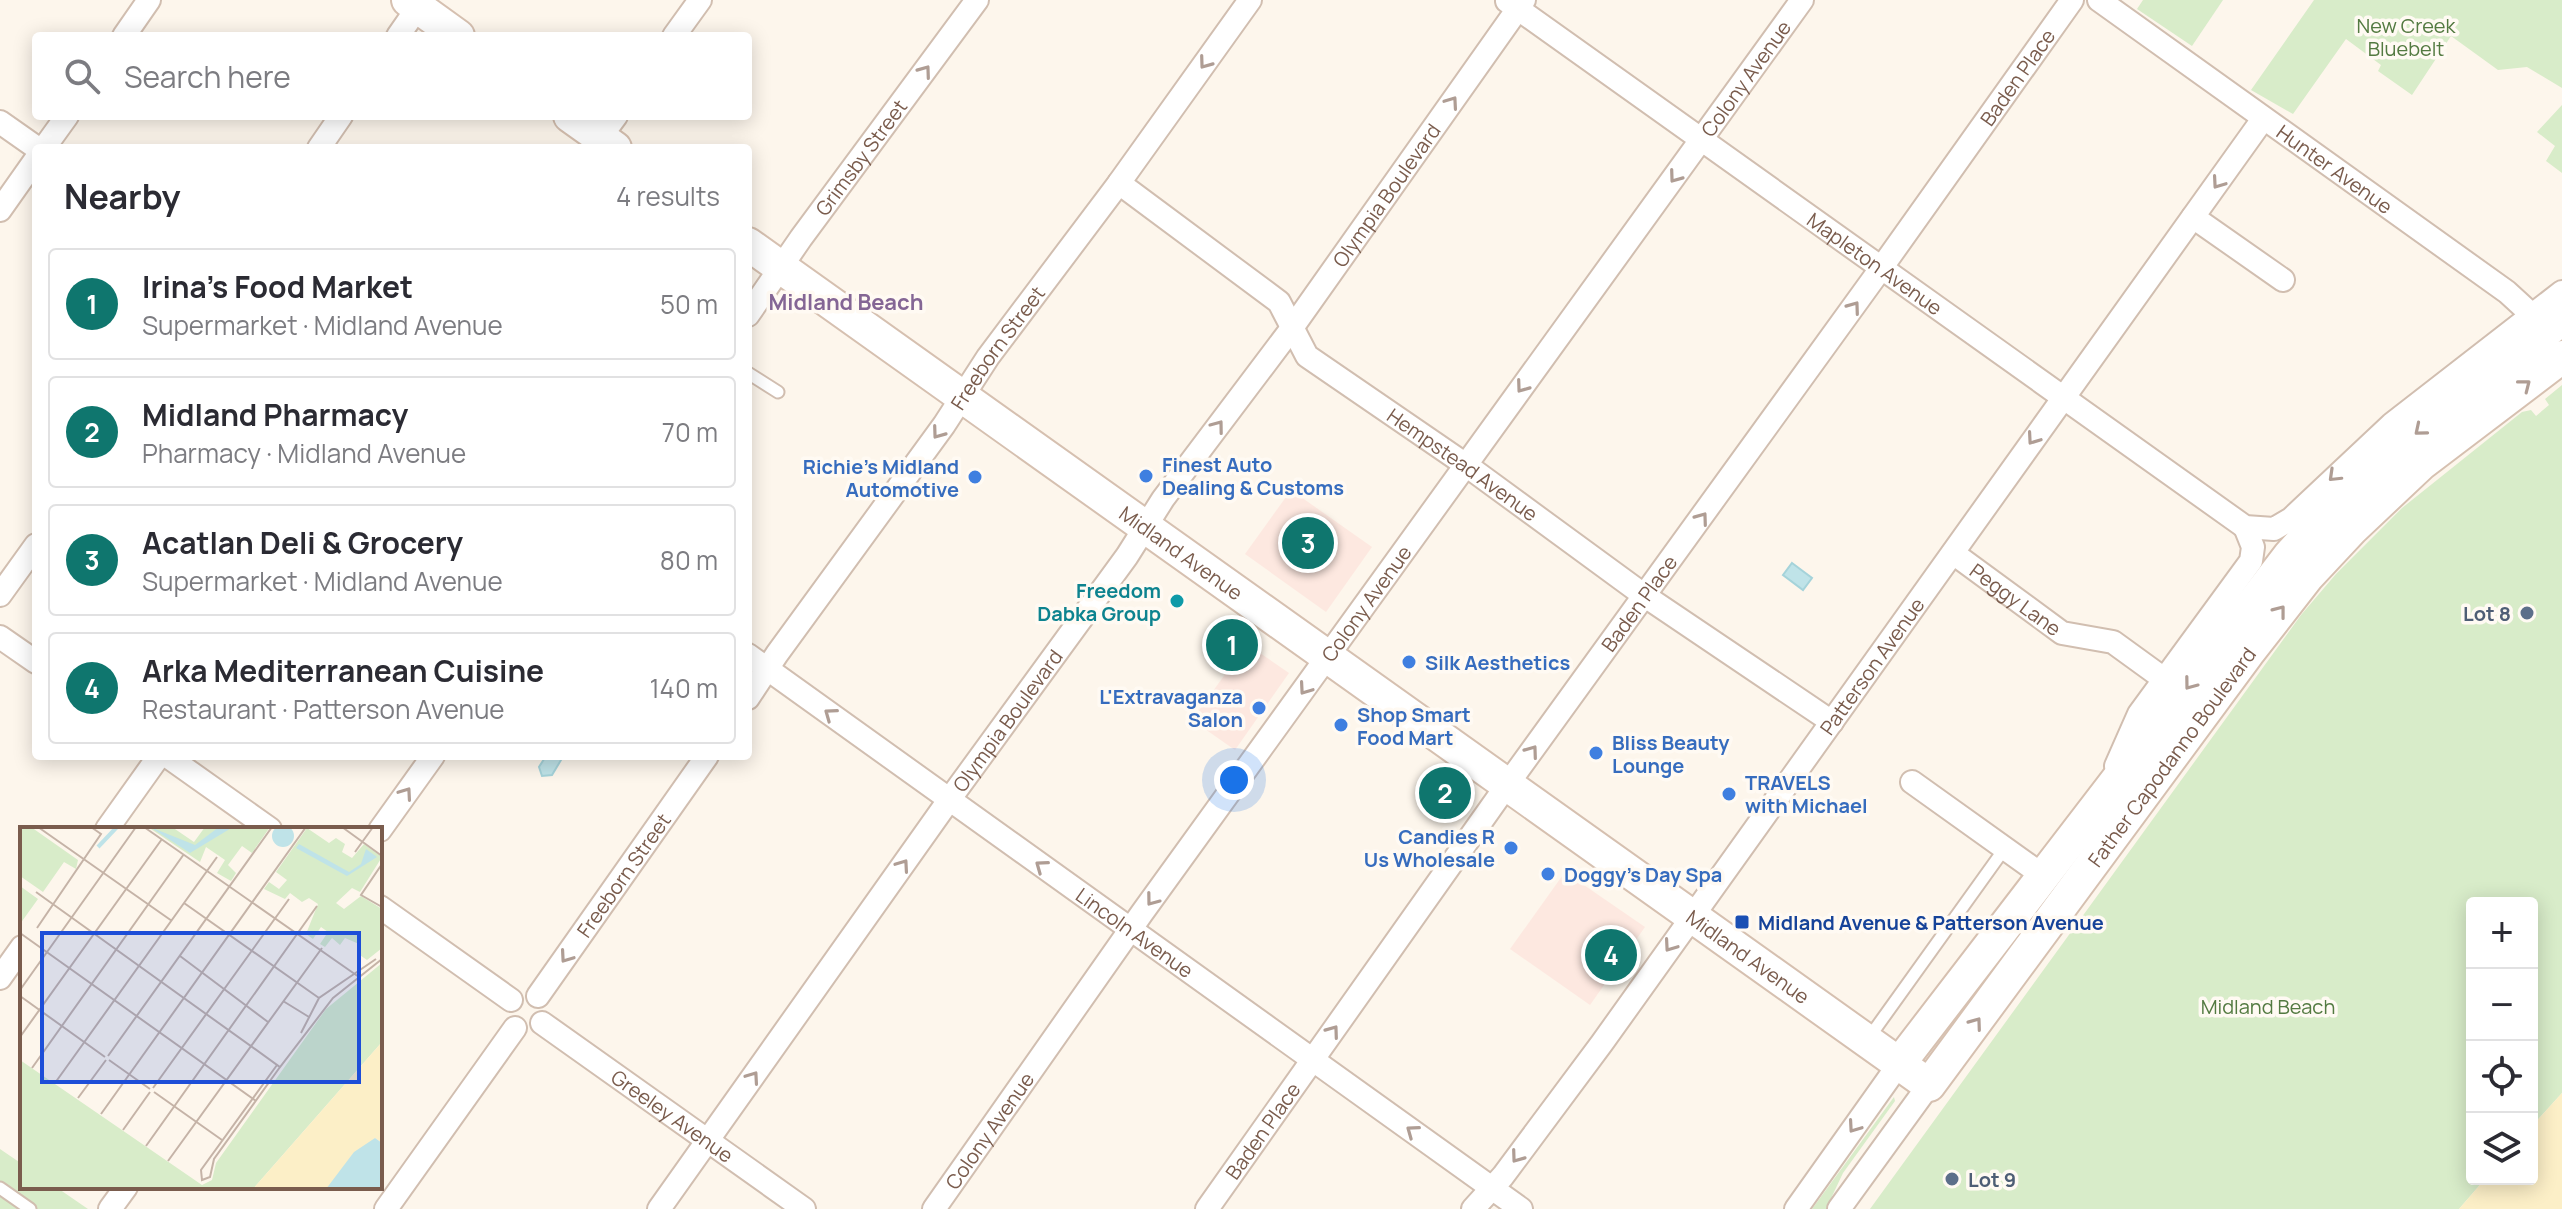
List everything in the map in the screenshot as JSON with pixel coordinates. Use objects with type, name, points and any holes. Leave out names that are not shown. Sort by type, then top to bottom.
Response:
[{"type":"main road","points":[[416,2],[453,32]]},
{"type":"main road","points":[[577,120],[606,137]]},
{"type":"main road","name":"Midland Avenue","points":[[752,247],[1929,1085]]},
{"type":"main road","name":"Father Capodanno Boulevard","points":[[1899,1064],[2266,583],[2309,533],[2384,460],[2553,334]]},
{"type":"main road","name":"Father Capodanno Boulevard","points":[[1929,1085],[2308,576],[2352,529],[2553,334]]},
{"type":"street","points":[[127,32],[149,0]]},
{"type":"street","points":[[677,32],[700,0]]},
{"type":"street","name":"Grimsby Street","points":[[752,309],[977,0]]},
{"type":"street","name":"Freeborn Street","points":[[752,692],[988,357],[1119,183],[1250,0]]},
{"type":"street","name":"Colony Avenue","points":[[934,1209],[1130,930],[1802,0]]},
{"type":"street","name":"Baden Place","points":[[1207,1209],[1507,785],[2072,0]]},
{"type":"street","name":"Hunter Avenue","points":[[2099,0],[2495,283],[2553,334]]},
{"type":"street","points":[[400,32],[416,2]]},
{"type":"street","name":"Mapleton Avenue","points":[[1516,3],[1701,141],[2245,527]]},
{"type":"street","name":"Olympia Boulevard","points":[[659,1209],[1163,499],[1292,328],[1516,3]]},
{"type":"street","name":"Patterson Avenue","points":[[1473,1209],[1602,1043],[2263,119]]},
{"type":"street","points":[[47,144],[64,120]]},
{"type":"street","points":[[322,144],[338,120]]},
{"type":"street","points":[[0,122],[32,144]]},
{"type":"street","points":[[0,210],[32,165]]},
{"type":"street","name":"Hempstead Avenue","points":[[1119,183],[1279,302],[1307,356],[1466,465],[1645,596],[1832,722]]},
{"type":"street","points":[[2193,217],[2283,280]]},
{"type":"street","name":"Father Capodanno Boulevard","points":[[2098,805],[2139,714],[2251,561],[2253,547],[2245,527],[2274,529],[2291,519],[2392,424],[2553,334],[2562,292]]},
{"type":"street","points":[[0,595],[32,551]]},
{"type":"street","name":"Peggy Lane","points":[[1953,553],[2062,633],[2113,642],[2164,679]]},
{"type":"street","points":[[0,637],[32,659]]},
{"type":"street","name":"Lincoln Avenue","points":[[752,658],[1521,1209]]},
{"type":"street","points":[[108,827],[156,760]]},
{"type":"street","points":[[173,760],[267,827]]},
{"type":"street","points":[[382,827],[430,760]]},
{"type":"street","name":"Freeborn Street","points":[[538,996],[704,760]]},
{"type":"street","points":[[1912,782],[2042,875]]},
{"type":"street","points":[[382,908],[511,1000]]},
{"type":"street","points":[[0,978],[20,950]]},
{"type":"street","points":[[527,992],[538,996],[546,1007],[542,1023],[528,1032],[515,1028],[507,1012],[511,1000],[527,992]]},
{"type":"street","name":"Greeley Avenue","points":[[542,1023],[804,1209]]},
{"type":"street","points":[[386,1209],[515,1028]]},
{"type":"street","name":"Father Capodanno Boulevard","points":[[1796,1209],[1899,1064]]},
{"type":"street","name":"Father Capodanno Boulevard","points":[[1839,1209],[1929,1085]]},
{"type":"street","points":[[110,1209],[125,1189]]},
{"type":"lane","points":[[752,376],[778,392]]},
{"type":"lane","points":[[1867,1041],[2005,848]]},
{"type":"lane","points":[[0,1188],[30,1209]]},
{"type":"shaded area","points":[[1291,490],[1372,547],[1326,612],[1245,554]]},
{"type":"shaded area","points":[[1247,644],[1289,673],[1235,750],[1192,720]]},
{"type":"shaded area","points":[[1565,872],[1645,927],[1590,1005],[1510,949]]},
{"type":"green space","points":[[2143,0],[2223,0],[2192,46],[2137,9]]},
{"type":"green space","name":"New Creek Bluebelt","points":[[2314,0],[2562,0],[2562,88],[2527,67],[2498,70],[2451,36],[2412,95],[2378,71],[2381,65],[2346,39],[2293,114],[2251,90]]},
{"type":"green space","points":[[2562,105],[2562,173],[2546,161],[2555,146],[2537,132]]},
{"type":"green space","name":"Midland Beach","points":[[2562,385],[2562,1093],[2538,1119],[2538,897],[2466,897],[2466,1185],[2480,1185],[2459,1209],[1870,1209],[2301,615],[2336,574],[2402,508],[2522,412],[2531,410],[2536,416],[2549,405],[2545,399]]},
{"type":"green space","points":[[1894,1097],[1895,1101],[1843,1173],[1826,1209],[1812,1209]]},
{"type":"green space","points":[[0,1149],[20,1163],[20,1189],[59,1189],[88,1209],[0,1209]]},
{"type":"sand","points":[[2562,1093],[2562,1209],[2459,1209],[2480,1185],[2538,1185],[2538,1119]]},
{"type":"water","points":[[1792,563],[1812,578],[1803,590],[1783,575]]},
{"type":"water","points":[[543,760],[561,760],[552,775],[542,776],[539,767]]},
{"type":"place","name":"Finest Auto Dealing & Customs","points":[[1146,476]]},
{"type":"place","name":"Richie's Midland Automotive","points":[[975,477]]},
{"type":"place","name":"Acatlan Deli & Grocery","points":[[1308,543]]},
{"type":"place","name":"Freedom Dabka Group","points":[[1177,601]]},
{"type":"place","name":"Lot 8","points":[[2527,613]]},
{"type":"place","name":"Irina's Food Market","points":[[1232,645]]},
{"type":"place","name":"Silk Aesthetics","points":[[1409,662]]},
{"type":"place","name":"L'Extravaganza Salon","points":[[1259,708]]},
{"type":"place","name":"Shop Smart Food Mart","points":[[1341,725]]},
{"type":"place","name":"Bliss Beauty Lounge","points":[[1596,753]]},
{"type":"place","name":"Midland Pharmacy","points":[[1445,793]]},
{"type":"place","name":"TRAVELS with Michael","points":[[1729,794]]},
{"type":"place","name":"Candies R Us Wholesale","points":[[1511,848]]},
{"type":"place","name":"Doggy's Day Spa","points":[[1548,874]]},
{"type":"place","name":"Midland Avenue & Patterson Avenue","points":[[1742,922]]},
{"type":"place","name":"Arka Mediterranean Cuisine","points":[[1611,955]]},
{"type":"place","name":"Lot 9","points":[[1952,1179]]},
{"type":"district","name":"Midland Beach","points":[[846,302]]}]
